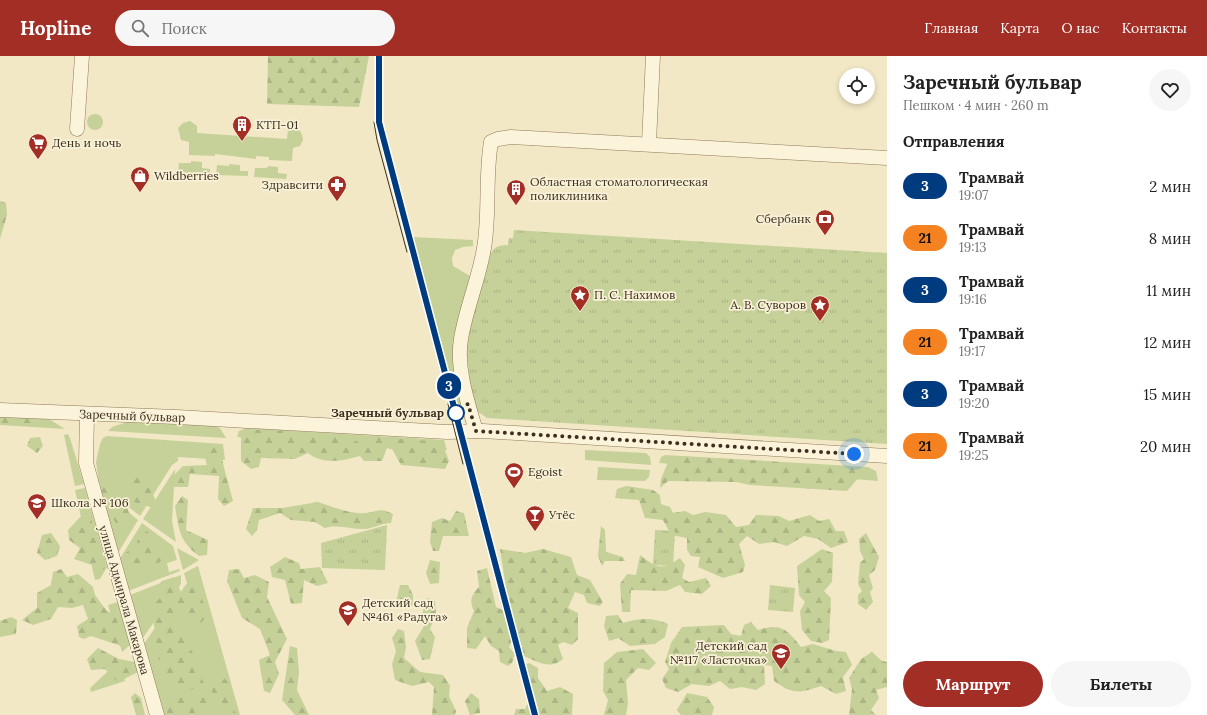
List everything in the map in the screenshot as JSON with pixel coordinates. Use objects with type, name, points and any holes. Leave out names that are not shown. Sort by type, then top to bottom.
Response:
[{"type":"street","points":[[77,130],[82,56]]},
{"type":"street","points":[[649,143],[653,56]]},
{"type":"street","points":[[476,431],[465,390],[460,341],[469,301],[484,248],[488,162],[491,142],[498,139],[511,137],[649,143],[887,158]]},
{"type":"street","name":"Заречный бульвар","points":[[0,410],[177,417],[446,432],[476,431],[887,456]]},
{"type":"street","name":"улица Адмирала Макарова","points":[[87,414],[86,463],[157,715]]},
{"type":"green space","points":[[268,56],[369,56],[359,107],[267,104]]},
{"type":"green space","points":[[95,114],[102,119],[103,122],[98,129],[95,130],[88,125],[87,122],[92,115]]},
{"type":"green space","points":[[190,121],[197,126],[197,133],[287,139],[288,129],[294,128],[300,131],[303,140],[300,146],[293,148],[292,161],[269,160],[269,157],[256,156],[256,159],[215,154],[215,156],[189,155],[189,142],[181,140],[178,128],[183,123]]},
{"type":"green space","points":[[191,161],[202,162],[202,168],[210,169],[210,174],[178,172],[179,163],[191,163]]},
{"type":"green space","points":[[229,164],[240,165],[240,171],[248,171],[248,176],[216,175],[217,165],[229,166]]},
{"type":"green space","points":[[268,166],[278,167],[278,173],[287,174],[286,179],[254,177],[255,168],[267,168]]},
{"type":"green space","points":[[0,201],[6,203],[7,215],[0,239]]},
{"type":"green space","points":[[514,230],[887,253],[887,444],[487,418],[477,411],[471,389],[467,358],[467,341],[488,257],[496,248],[508,245],[509,238],[513,238]]},
{"type":"green space","points":[[412,237],[473,240],[473,246],[455,250],[452,258],[453,266],[470,276],[457,329],[456,375],[464,416],[460,420]]},
{"type":"green space","points":[[0,416],[49,419],[65,429],[0,425]]},
{"type":"green space","points":[[0,417],[35,419],[38,423],[35,425],[0,424]]},
{"type":"green space","points":[[127,422],[214,426],[220,428],[226,438],[108,431],[112,427]]},
{"type":"green space","points":[[246,428],[444,440],[447,450],[237,437],[239,431]]},
{"type":"green space","points":[[253,430],[294,431],[298,438],[313,433],[327,437],[343,433],[361,444],[380,437],[442,442],[449,461],[445,469],[401,465],[392,449],[387,448],[382,461],[364,461],[360,456],[326,461],[314,457],[308,453],[295,459],[261,458],[259,467],[251,469],[241,461],[241,434]]},
{"type":"green space","points":[[68,434],[84,484],[75,486],[64,435]]},
{"type":"green space","points":[[107,436],[223,444],[225,460],[178,457],[178,461],[172,465],[140,516],[99,483],[96,462],[100,444],[103,438]]},
{"type":"green space","points":[[40,437],[43,446],[37,453],[27,446],[30,438]]},
{"type":"green space","points":[[212,447],[221,451],[233,501],[224,506],[218,499],[219,476],[190,474],[188,487],[173,487],[169,480],[183,466],[207,465],[204,455]]},
{"type":"green space","points":[[585,450],[646,453],[650,457],[651,465],[585,460]]},
{"type":"green space","points":[[665,455],[868,467],[876,471],[878,481],[659,463],[661,457]]},
{"type":"green space","points":[[670,457],[780,462],[804,467],[868,467],[847,491],[750,485],[736,482],[668,481],[660,488],[661,479]]},
{"type":"green space","points":[[598,467],[650,470],[649,477],[645,481],[597,480]]},
{"type":"green space","points":[[175,469],[172,521],[176,542],[143,519]]},
{"type":"green space","points":[[137,471],[149,475],[151,490],[156,501],[153,508],[134,502],[129,484]]},
{"type":"green space","points":[[108,480],[118,490],[117,500],[126,504],[131,518],[129,528],[119,528],[109,512],[108,502],[101,496],[100,485]]},
{"type":"green space","points":[[626,486],[653,490],[660,495],[661,504],[670,507],[673,513],[685,511],[693,515],[705,512],[726,515],[736,527],[749,525],[756,515],[779,516],[789,521],[810,515],[819,521],[829,519],[836,531],[844,531],[848,542],[831,548],[818,539],[804,536],[787,546],[774,542],[759,544],[747,536],[739,544],[745,565],[743,572],[723,578],[698,567],[700,557],[691,556],[687,550],[687,538],[671,535],[663,520],[645,518],[639,500],[615,498],[617,489]]},
{"type":"green space","points":[[85,488],[107,567],[100,579],[95,580],[75,490]]},
{"type":"green space","points":[[100,489],[138,520],[118,553]]},
{"type":"green space","points":[[182,496],[188,500],[186,530],[208,540],[207,555],[199,556],[192,551],[181,534],[175,506]]},
{"type":"green space","points":[[318,502],[355,513],[366,513],[379,510],[385,511],[393,514],[391,523],[367,529],[335,526],[325,528],[315,522],[291,520],[280,513],[259,520],[257,530],[252,536],[246,529],[253,508],[282,508]]},
{"type":"green space","points":[[456,511],[464,513],[469,536],[443,536],[439,551],[433,551],[430,542],[432,522],[442,518],[450,521]]},
{"type":"green space","points":[[84,513],[90,515],[97,540],[92,552],[105,562],[107,567],[94,575],[92,565],[74,559],[80,548],[69,540],[68,530]]},
{"type":"green space","points":[[142,523],[173,546],[177,560],[167,563],[169,572],[179,569],[180,571],[128,591],[119,560]]},
{"type":"green space","points":[[387,525],[385,570],[322,568],[321,543]]},
{"type":"green space","points":[[601,526],[605,530],[606,552],[623,557],[625,561],[605,561],[602,566],[598,556]]},
{"type":"green space","points":[[655,530],[675,531],[673,566],[653,565]]},
{"type":"green space","points":[[146,531],[156,538],[156,547],[162,559],[155,568],[144,563],[126,565],[122,556],[131,549],[140,547],[137,541]]},
{"type":"green space","points":[[51,533],[60,546],[57,556],[45,560],[37,553],[42,535]]},
{"type":"green space","points":[[866,533],[879,557],[875,570],[869,575],[873,588],[870,592],[873,602],[866,610],[858,604],[858,595],[862,591],[858,584],[860,563],[864,559],[860,551],[859,539]]},
{"type":"green space","points":[[177,548],[199,560],[183,570]]},
{"type":"green space","points":[[500,549],[525,553],[543,549],[571,557],[577,575],[590,580],[603,602],[600,606],[587,603],[584,595],[575,592],[568,608],[578,613],[578,639],[572,645],[563,642],[558,645],[563,659],[554,664],[544,664],[524,656],[521,644],[513,633]]},
{"type":"green space","points":[[822,549],[833,553],[832,582],[824,591],[831,598],[829,640],[822,643],[811,641],[802,630],[800,611],[805,602],[799,595],[797,566]]},
{"type":"green space","points":[[640,555],[651,563],[659,566],[668,565],[680,558],[685,565],[682,578],[689,582],[706,578],[711,586],[702,594],[685,592],[680,585],[666,591],[631,590],[630,612],[622,612],[620,584],[627,574],[636,575]]},
{"type":"green space","points":[[285,557],[299,563],[301,569],[320,567],[328,583],[317,586],[304,580],[302,603],[291,604],[285,580],[272,577],[270,567]]},
{"type":"green space","points":[[430,560],[440,562],[439,583],[430,584],[426,573]]},
{"type":"green space","points":[[198,566],[240,715],[164,715],[143,645],[187,583],[184,573]]},
{"type":"green space","points":[[487,568],[496,607],[505,611],[513,639],[509,647],[515,654],[512,663],[508,666],[500,662],[499,651],[491,646],[485,636],[476,649],[467,648],[467,628],[474,611],[471,601],[474,593],[479,587],[477,571]]},
{"type":"green space","points":[[61,569],[67,577],[78,574],[93,587],[95,595],[106,610],[117,617],[118,627],[124,633],[124,643],[121,646],[91,636],[84,639],[79,637],[77,626],[88,619],[83,605],[72,608],[58,607],[51,619],[33,625],[22,620],[37,608],[37,593],[51,585],[53,572]]},
{"type":"green space","points":[[239,569],[244,578],[255,575],[269,582],[267,597],[287,639],[275,662],[279,674],[270,693],[264,691],[259,660],[270,655],[260,629],[242,618],[227,581],[229,570]]},
{"type":"green space","points":[[181,575],[181,584],[142,639],[130,595]]},
{"type":"green space","points":[[174,577],[181,592],[192,588],[199,591],[208,615],[201,623],[184,613],[176,620],[185,637],[184,647],[192,651],[204,684],[193,689],[177,687],[166,672],[166,663],[155,657],[157,634],[154,626],[153,605],[161,597],[157,589],[162,581]]},
{"type":"green space","points":[[400,585],[408,585],[413,595],[413,605],[406,609],[396,602]]},
{"type":"green space","points":[[770,585],[795,588],[793,612],[768,610]]},
{"type":"green space","points":[[427,598],[435,600],[436,614],[430,629],[435,637],[430,659],[422,660],[415,641],[424,626],[422,614]]},
{"type":"green space","points":[[118,602],[130,645],[122,652],[108,605]]},
{"type":"green space","points":[[618,615],[623,623],[635,620],[651,619],[668,624],[665,637],[655,644],[630,646],[618,638],[609,641],[604,626],[606,616]]},
{"type":"green space","points":[[11,617],[17,620],[16,634],[0,637],[0,621]]},
{"type":"green space","points":[[751,622],[758,630],[773,627],[783,629],[792,636],[801,647],[813,644],[836,651],[846,652],[852,665],[843,677],[846,691],[836,694],[821,686],[801,691],[791,690],[774,681],[772,666],[764,665],[765,684],[756,690],[742,687],[730,689],[720,681],[709,686],[692,684],[678,692],[666,688],[662,679],[669,669],[665,662],[671,643],[682,627],[724,625],[731,634],[741,636],[744,625]]},
{"type":"green space","points":[[398,629],[404,631],[406,647],[404,658],[420,672],[443,675],[450,686],[449,696],[456,711],[455,715],[432,715],[434,687],[429,682],[412,686],[395,680],[392,664],[396,651],[392,638]]},
{"type":"green space","points":[[290,646],[297,648],[299,672],[297,690],[309,715],[295,715],[282,700]]},
{"type":"green space","points":[[98,648],[119,659],[135,662],[138,672],[118,682],[105,669],[91,670],[87,659]]},
{"type":"green space","points":[[643,649],[656,663],[649,670],[638,668],[626,680],[628,703],[626,715],[604,715],[608,700],[603,691],[604,663],[617,652]]},
{"type":"green space","points":[[872,652],[882,661],[887,662],[887,687],[876,690],[879,698],[871,710],[876,715],[849,715],[852,689],[849,678],[861,659]]},
{"type":"green space","points":[[119,661],[125,681],[91,692],[90,688]]},
{"type":"green space","points":[[529,663],[538,668],[538,678],[547,691],[560,687],[573,694],[572,715],[514,715],[516,709],[525,709],[529,700],[523,666]]},
{"type":"green space","points":[[219,673],[228,682],[230,703],[237,715],[223,715],[211,689],[212,676]]},
{"type":"green space","points":[[135,693],[141,698],[145,715],[136,715],[131,697]]},
{"type":"green space","points":[[184,693],[195,697],[203,693],[210,710],[206,715],[166,715],[163,709],[174,696]]},
{"type":"green space","points":[[471,693],[479,699],[480,713],[470,715],[465,701]]},
{"type":"green space","points":[[687,693],[707,697],[714,707],[712,715],[681,715],[677,710]]},
{"type":"tram line","points":[[379,56],[379,122],[535,715]]},
{"type":"tram line","name":"3","points":[[379,56],[379,122],[535,715]]},
{"type":"tram line","points":[[374,122],[377,140],[407,252]]},
{"type":"tram line","points":[[448,404],[463,464]]},
{"type":"place","name":"КТП-01","points":[[242,142]]},
{"type":"place","name":"День и ночь","points":[[38,160]]},
{"type":"place","name":"Wildberries","points":[[140,193]]},
{"type":"place","name":"Здравсити","points":[[337,202]]},
{"type":"place","name":"Областная стоматологическая поликлиника","points":[[516,206]]},
{"type":"place","name":"Сбербанк","points":[[825,236]]},
{"type":"place","name":"П. С. Нахимов","points":[[580,312]]},
{"type":"place","name":"А. В. Суворов","points":[[820,322]]},
{"type":"place","name":"Заречный бульвар","points":[[456,413]]},
{"type":"place","name":"Egoist","points":[[514,489]]},
{"type":"place","name":"Школа № 106","points":[[37,520]]},
{"type":"place","name":"Утёс","points":[[535,532]]},
{"type":"place","name":"Детский сад №461 «Радуга»","points":[[348,627]]},
{"type":"place","name":"Детский сад №117 «Ласточка»","points":[[781,670]]},
{"type":"route","points":[[456,413],[468,404],[476,431],[854,454]]}]
